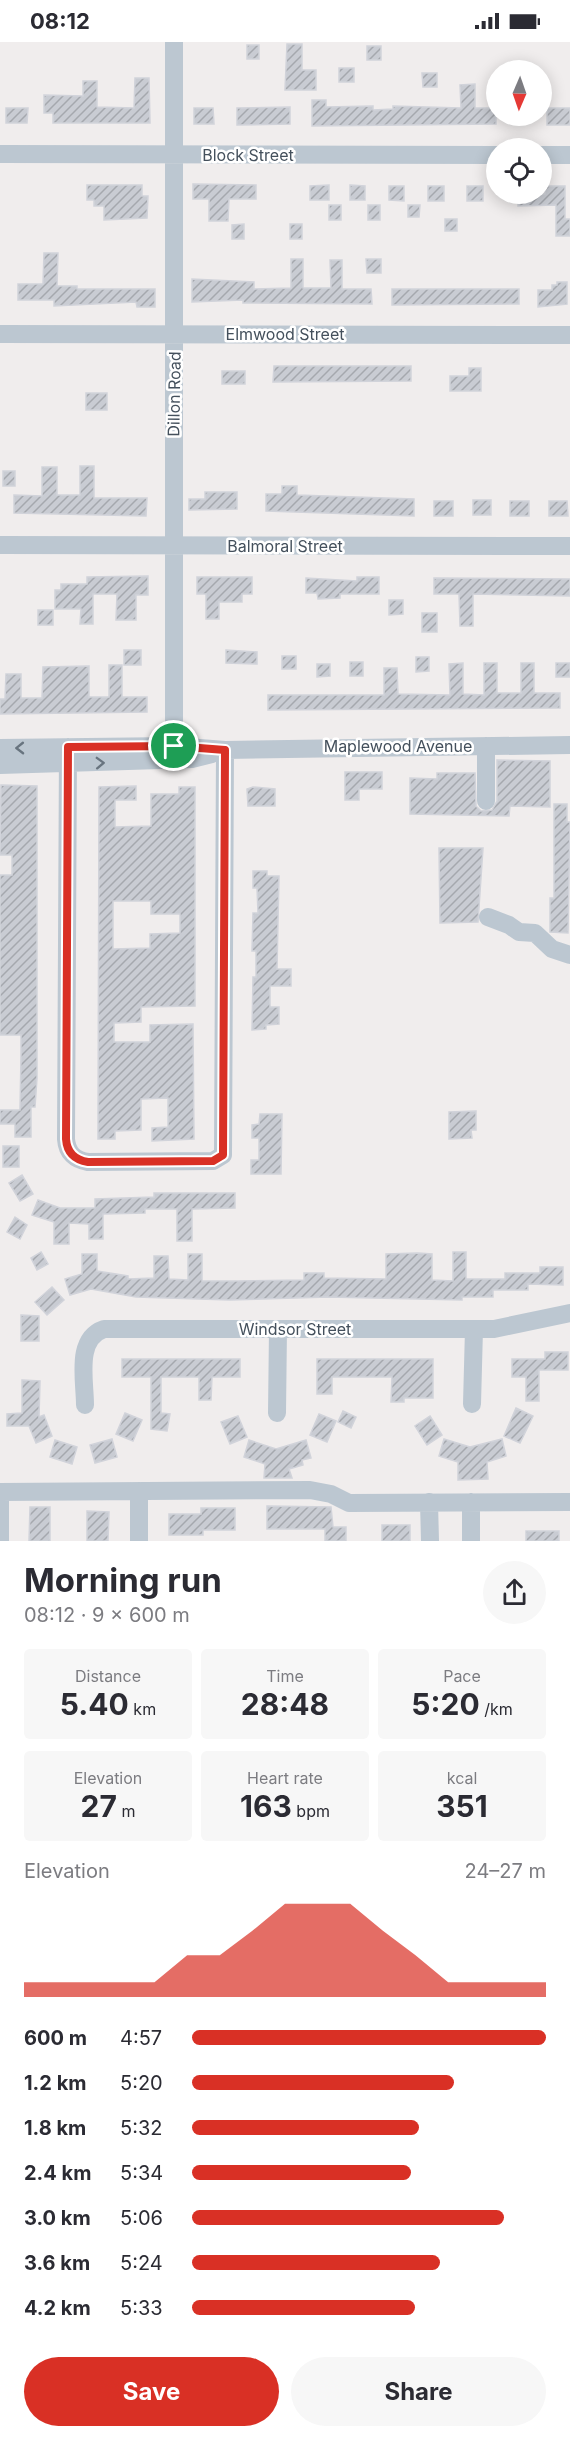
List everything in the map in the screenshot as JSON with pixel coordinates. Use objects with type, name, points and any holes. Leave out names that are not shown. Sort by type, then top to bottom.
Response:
[{"type":"street","name":"Dillon Road","points":[[174,42],[172,546],[174,746]]},
{"type":"street","name":"Block Street","points":[[0,154],[486,155]]},
{"type":"street","points":[[552,155],[570,155]]},
{"type":"street","name":"Elmwood Street","points":[[0,334],[570,335]]},
{"type":"street","name":"Balmoral Street","points":[[0,545],[570,546]]},
{"type":"street","name":"Maplewood Avenue","points":[[0,765],[174,746],[225,750],[570,745]]},
{"type":"street","points":[[486,746],[486,801]]},
{"type":"street","name":"Maplewood Avenue","points":[[0,748],[68,756],[192,759],[225,750]]},
{"type":"street","points":[[68,756],[66,1139],[71,1153],[80,1161],[213,1161],[223,1155],[225,750]]},
{"type":"street","points":[[488,917],[519,932],[535,933],[552,949],[570,955]]},
{"type":"street","name":"Windsor Street","points":[[85,1405],[85,1348],[95,1332],[104,1329],[474,1329],[504,1328],[570,1314]]},
{"type":"street","points":[[277,1413],[278,1329]]},
{"type":"street","points":[[472,1404],[474,1329]]},
{"type":"street","points":[[0,1541],[0,1492],[310,1490],[331,1494],[349,1503],[570,1502]]},
{"type":"street","points":[[139,1541],[140,1491]]},
{"type":"street","points":[[429,1502],[430,1541]]},
{"type":"street","points":[[471,1502],[471,1541]]},
{"type":"building","points":[[287,44],[302,44],[302,70],[316,70],[316,90],[285,90]]},
{"type":"building","points":[[247,45],[259,45],[259,59],[247,59]]},
{"type":"building","points":[[367,46],[381,46],[381,60],[367,60]]},
{"type":"building","points":[[339,68],[354,68],[354,82],[339,82]]},
{"type":"building","points":[[422,73],[437,73],[437,87],[423,87]]},
{"type":"building","points":[[135,78],[149,78],[150,123],[53,123],[53,113],[44,113],[44,95],[83,96],[83,81],[97,81],[97,107],[134,108]]},
{"type":"building","points":[[475,84],[475,108],[486,108],[486,124],[312,126],[312,100],[326,100],[326,107],[373,106],[373,110],[393,109],[393,106],[461,108],[460,85]]},
{"type":"building","points":[[290,107],[290,124],[237,125],[237,108]]},
{"type":"building","points":[[6,108],[28,108],[27,123],[6,123]]},
{"type":"building","points":[[194,108],[213,108],[214,124],[194,124]]},
{"type":"building","points":[[552,108],[570,108],[570,125],[552,125]]},
{"type":"building","points":[[193,184],[256,185],[256,199],[229,199],[228,221],[209,221],[209,199],[193,199]]},
{"type":"building","points":[[87,185],[142,185],[142,196],[148,196],[147,218],[104,220],[104,206],[94,206],[94,200],[87,200]]},
{"type":"building","points":[[329,185],[329,200],[310,200],[310,186]]},
{"type":"building","points":[[350,185],[365,186],[365,200],[350,200]]},
{"type":"building","points":[[389,186],[404,186],[404,201],[389,200]]},
{"type":"building","points":[[428,186],[444,186],[444,201],[428,201]]},
{"type":"building","points":[[467,186],[483,186],[483,201],[467,201]]},
{"type":"building","points":[[552,186],[565,186],[565,219],[570,219],[570,236],[556,236],[556,205],[518,206],[518,204],[552,204]]},
{"type":"building","points":[[329,205],[341,205],[341,220],[329,220]]},
{"type":"building","points":[[368,205],[380,205],[380,220],[368,220]]},
{"type":"building","points":[[408,205],[420,205],[419,217],[408,217]]},
{"type":"building","points":[[445,219],[457,219],[457,231],[445,231]]},
{"type":"building","points":[[244,224],[244,239],[232,239],[232,225]]},
{"type":"building","points":[[290,224],[302,224],[302,239],[290,239]]},
{"type":"building","points":[[44,253],[58,253],[57,286],[77,286],[77,289],[155,289],[155,307],[137,307],[136,302],[54,306],[54,300],[18,300],[18,284],[43,284]]},
{"type":"building","points":[[291,259],[303,259],[303,288],[331,288],[330,260],[342,260],[342,289],[371,289],[372,304],[243,303],[243,300],[192,302],[192,279],[254,282],[254,289],[291,288]]},
{"type":"building","points":[[366,259],[381,259],[381,273],[367,273]]},
{"type":"building","points":[[557,282],[567,282],[567,304],[538,307],[538,290],[552,290],[552,285],[557,285]]},
{"type":"building","points":[[392,289],[519,289],[519,304],[392,305]]},
{"type":"building","points":[[274,366],[411,366],[411,381],[273,382]]},
{"type":"building","points":[[469,368],[481,368],[481,391],[450,391],[450,376],[469,376]]},
{"type":"building","points":[[222,371],[245,371],[245,384],[222,384]]},
{"type":"building","points":[[86,393],[107,393],[107,410],[86,410]]},
{"type":"building","points":[[80,466],[94,466],[94,498],[147,498],[146,516],[14,513],[14,495],[42,496],[42,467],[57,467],[57,495],[80,495]]},
{"type":"building","points":[[3,471],[15,471],[15,486],[3,486]]},
{"type":"building","points":[[282,486],[297,486],[297,495],[414,499],[414,516],[266,511],[266,494],[282,494]]},
{"type":"building","points":[[205,492],[237,492],[237,509],[189,510],[189,499],[205,499]]},
{"type":"building","points":[[473,500],[491,500],[491,515],[473,515]]},
{"type":"building","points":[[434,501],[453,501],[453,516],[434,516]]},
{"type":"building","points":[[510,501],[529,501],[529,516],[510,516]]},
{"type":"building","points":[[549,501],[567,501],[568,516],[549,516]]},
{"type":"building","points":[[148,576],[148,595],[136,595],[136,620],[116,620],[117,594],[93,594],[93,624],[80,624],[81,609],[55,609],[55,590],[61,590],[61,584],[87,584],[87,577]]},
{"type":"building","points":[[197,577],[252,577],[252,594],[242,594],[242,602],[219,602],[219,619],[206,619],[206,594],[197,594]]},
{"type":"building","points":[[357,577],[379,577],[379,594],[340,594],[340,598],[318,599],[317,593],[306,593],[306,578],[357,581]]},
{"type":"building","points":[[434,578],[570,579],[570,596],[473,594],[473,626],[460,626],[459,594],[434,594]]},
{"type":"building","points":[[389,600],[403,600],[403,614],[389,615]]},
{"type":"building","points":[[38,610],[53,610],[53,625],[38,625]]},
{"type":"building","points":[[422,613],[437,613],[437,632],[422,632]]},
{"type":"building","points":[[124,650],[141,650],[141,665],[124,665]]},
{"type":"building","points":[[226,650],[257,652],[257,664],[226,663]]},
{"type":"building","points":[[282,656],[296,656],[296,669],[282,669]]},
{"type":"building","points":[[416,657],[429,657],[429,671],[416,672]]},
{"type":"building","points":[[350,662],[363,662],[363,676],[350,676]]},
{"type":"building","points":[[463,663],[463,694],[484,695],[484,663],[497,663],[497,693],[521,693],[521,663],[534,663],[534,693],[560,693],[560,708],[268,710],[268,695],[384,695],[384,668],[397,668],[398,694],[450,695],[449,664]]},
{"type":"building","points":[[556,663],[570,663],[570,677],[556,677]]},
{"type":"building","points":[[317,664],[330,664],[330,676],[317,677]]},
{"type":"building","points":[[109,665],[122,665],[122,697],[147,697],[147,712],[0,714],[0,699],[5,699],[6,674],[21,674],[21,698],[42,698],[43,667],[89,666],[89,697],[109,697]]},
{"type":"building","points":[[497,760],[550,761],[550,807],[510,806],[509,816],[410,814],[410,778],[437,779],[437,773],[475,773],[476,806],[481,811],[492,810],[497,801]]},
{"type":"building","points":[[345,772],[382,772],[382,789],[359,789],[359,800],[345,800]]},
{"type":"building","points":[[1,785],[37,786],[37,1078],[35,1107],[31,1107],[31,1137],[15,1137],[15,1124],[0,1124],[0,1110],[20,1110],[21,1056],[21,1035],[0,1035],[0,875],[12,875],[12,855],[0,855]]},
{"type":"building","points":[[136,786],[136,800],[115,800],[115,827],[151,826],[151,794],[179,794],[179,787],[195,787],[195,1006],[141,1007],[141,1022],[114,1023],[114,1042],[150,1042],[150,1025],[193,1024],[194,1139],[152,1141],[152,1128],[168,1127],[168,1098],[141,1099],[141,1130],[115,1131],[115,1139],[98,1139],[99,787]],"holes":[[[113,901],[151,901],[151,914],[180,914],[180,933],[150,934],[150,948],[113,949]]]},
{"type":"building","points":[[253,787],[275,789],[275,806],[248,806],[247,789]]},
{"type":"building","points":[[554,804],[567,804],[567,822],[570,822],[568,933],[550,932],[550,898],[554,898]]},
{"type":"building","points":[[439,848],[483,848],[478,922],[440,923]]},
{"type":"building","points":[[253,871],[267,871],[267,876],[279,876],[277,969],[291,969],[291,986],[270,986],[270,1007],[279,1007],[279,1024],[266,1025],[266,1029],[252,1030],[253,977],[256,977],[256,951],[252,951],[253,913],[258,913],[257,888],[253,888]]},
{"type":"building","points":[[476,1111],[476,1130],[471,1130],[472,1138],[449,1139],[449,1112]]},
{"type":"building","points":[[260,1114],[282,1114],[281,1174],[251,1174],[251,1160],[259,1160],[259,1138],[252,1138],[252,1125],[259,1124]]},
{"type":"building","points":[[3,1146],[19,1146],[19,1167],[3,1167]]},
{"type":"building","points":[[22,1175],[33,1194],[20,1201],[9,1183]]},
{"type":"building","points":[[154,1193],[235,1193],[235,1208],[192,1209],[192,1241],[177,1241],[177,1209],[145,1209],[145,1213],[103,1214],[103,1239],[89,1239],[89,1224],[69,1223],[69,1244],[54,1244],[54,1222],[32,1215],[38,1200],[60,1208],[95,1208],[95,1199],[154,1197]]},
{"type":"building","points":[[15,1217],[27,1225],[20,1239],[7,1232]]},
{"type":"building","points":[[41,1252],[48,1264],[37,1270],[31,1258]]},
{"type":"building","points":[[453,1252],[466,1252],[466,1279],[505,1279],[505,1273],[540,1273],[540,1267],[563,1267],[563,1285],[528,1284],[528,1290],[493,1290],[493,1297],[462,1297],[462,1300],[328,1297],[230,1300],[136,1297],[91,1289],[70,1295],[65,1279],[82,1274],[82,1254],[97,1254],[97,1271],[128,1276],[128,1279],[154,1278],[154,1256],[168,1256],[169,1279],[188,1280],[188,1254],[202,1254],[202,1281],[238,1281],[304,1280],[304,1273],[324,1273],[324,1278],[386,1279],[386,1254],[418,1253],[432,1254],[432,1280],[453,1281]]},
{"type":"building","points":[[52,1287],[64,1300],[47,1315],[35,1302]]},
{"type":"building","points":[[21,1315],[39,1316],[39,1341],[21,1341]]},
{"type":"building","points":[[545,1352],[568,1352],[568,1370],[539,1370],[539,1401],[526,1401],[526,1377],[512,1377],[512,1359],[545,1359]]},
{"type":"building","points":[[122,1359],[240,1359],[240,1377],[212,1377],[211,1400],[199,1400],[199,1377],[161,1377],[161,1413],[170,1414],[167,1431],[151,1429],[151,1377],[122,1377]]},
{"type":"building","points":[[317,1359],[433,1359],[433,1398],[404,1398],[404,1402],[391,1402],[392,1377],[332,1377],[332,1394],[317,1394]]},
{"type":"building","points":[[22,1380],[40,1381],[39,1417],[44,1415],[52,1436],[36,1443],[29,1426],[7,1426],[7,1414],[22,1413]]},
{"type":"building","points":[[516,1408],[533,1416],[520,1443],[504,1436]]},
{"type":"building","points":[[343,1411],[356,1417],[351,1428],[338,1422]]},
{"type":"building","points":[[125,1413],[142,1420],[133,1441],[116,1434]]},
{"type":"building","points":[[319,1414],[336,1421],[327,1442],[310,1435]]},
{"type":"building","points":[[238,1416],[247,1437],[230,1444],[221,1422]]},
{"type":"building","points":[[430,1416],[442,1435],[427,1445],[415,1426]]},
{"type":"building","points":[[112,1439],[117,1457],[95,1463],[90,1445]]},
{"type":"building","points":[[444,1439],[470,1447],[502,1439],[506,1456],[487,1462],[488,1479],[458,1480],[458,1462],[439,1456]]},
{"type":"building","points":[[55,1440],[77,1447],[72,1464],[50,1457]]},
{"type":"building","points":[[249,1440],[276,1449],[306,1440],[311,1458],[302,1460],[303,1465],[289,1469],[292,1478],[264,1478],[265,1464],[244,1457]]},
{"type":"building","points":[[267,1506],[331,1507],[333,1527],[346,1527],[346,1541],[325,1541],[325,1529],[267,1529]]},
{"type":"building","points":[[30,1507],[50,1507],[50,1541],[29,1541]]},
{"type":"building","points":[[201,1508],[235,1508],[235,1530],[203,1530],[203,1535],[169,1535],[169,1514],[201,1514]]},
{"type":"building","points":[[87,1511],[109,1512],[108,1541],[87,1541]]},
{"type":"building","points":[[382,1525],[410,1525],[410,1541],[382,1541]]},
{"type":"building","points":[[526,1531],[559,1531],[559,1541],[526,1541]]},
{"type":"route","points":[[174,746],[225,750],[223,1155],[213,1161],[80,1161],[71,1153],[66,1139],[68,747],[174,746]]}]
